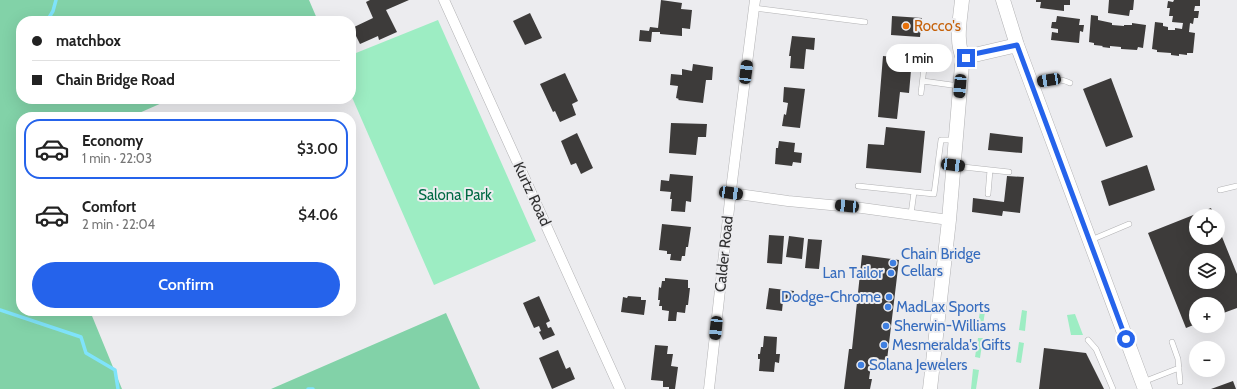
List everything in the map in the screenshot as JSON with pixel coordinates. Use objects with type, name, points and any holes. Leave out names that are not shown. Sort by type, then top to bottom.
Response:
[{"type":"street","name":"Kurtz Road","points":[[444,0],[620,389]]},
{"type":"street","points":[[962,0],[958,38],[960,52],[964,61]]},
{"type":"street","points":[[1003,0],[1017,45],[1144,386]]},
{"type":"street","name":"Calder Road","points":[[709,389],[754,4]]},
{"type":"street","points":[[930,389],[949,220],[961,70],[964,61],[970,56],[1017,45]]},
{"type":"street","points":[[731,193],[788,201],[911,214],[949,220]]},
{"type":"lane","points":[[754,4],[865,22]]},
{"type":"lane","points":[[921,93],[924,68]]},
{"type":"lane","points":[[1031,83],[1056,79],[1070,83]]},
{"type":"lane","points":[[922,81],[960,86]]},
{"type":"lane","points":[[858,186],[934,194],[941,140],[955,140]]},
{"type":"lane","points":[[953,165],[1009,172]]},
{"type":"lane","points":[[988,194],[990,170]]},
{"type":"lane","points":[[1220,190],[1237,186]]},
{"type":"lane","points":[[911,214],[914,192]]},
{"type":"lane","points":[[1090,240],[1129,224]]},
{"type":"lane","points":[[1088,340],[1096,349],[1113,389]]},
{"type":"lane","points":[[1172,342],[1178,359],[1180,382]]},
{"type":"lane","points":[[1144,386],[1179,368]]},
{"type":"green space","points":[[0,0],[309,0],[316,16],[16,16],[16,104],[160,104],[141,112],[16,112],[16,316],[92,316],[122,389],[0,389]]},
{"type":"green space","name":"Salona Park","points":[[438,20],[536,241],[434,285],[355,104],[356,53]]},
{"type":"green space","points":[[981,305],[986,305],[983,325],[978,324]]},
{"type":"green space","points":[[1022,310],[1027,311],[1025,331],[1019,330]]},
{"type":"green space","points":[[446,313],[480,389],[271,389]]},
{"type":"green space","points":[[1075,314],[1083,335],[1071,335],[1067,315]]},
{"type":"green space","points":[[978,338],[983,338],[980,358],[975,357]]},
{"type":"green space","points":[[1019,342],[1024,343],[1021,363],[1016,362]]},
{"type":"green space","points":[[973,369],[979,370],[976,389],[971,389]]},
{"type":"building","points":[[370,0],[409,0],[386,10],[397,32],[379,40],[378,36],[360,44],[356,36],[356,26],[373,18],[366,2]]},
{"type":"building","points":[[661,0],[682,3],[681,9],[692,10],[690,29],[682,28],[682,36],[652,32],[651,42],[639,41],[640,30],[649,31],[650,27],[658,28]]},
{"type":"building","points":[[1036,0],[1070,0],[1070,5],[1064,5],[1064,11],[1040,8],[1041,2],[1036,2]]},
{"type":"building","points":[[1109,0],[1134,0],[1133,10],[1130,10],[1129,16],[1108,13]]},
{"type":"building","points":[[1174,0],[1200,0],[1200,6],[1195,6],[1194,11],[1199,11],[1198,18],[1194,18],[1193,24],[1190,23],[1189,32],[1195,33],[1193,53],[1187,53],[1187,55],[1171,55],[1171,53],[1157,52],[1157,50],[1152,49],[1155,22],[1163,23],[1163,26],[1168,27],[1168,30],[1175,30],[1175,28],[1182,29],[1183,23],[1172,22],[1173,16],[1169,16],[1170,8],[1167,8],[1168,1],[1173,2]]},
{"type":"building","points":[[530,13],[542,38],[525,45],[513,21]]},
{"type":"building","points":[[1091,15],[1098,16],[1098,20],[1112,23],[1112,25],[1124,26],[1132,25],[1132,23],[1146,25],[1143,48],[1138,47],[1137,50],[1121,49],[1121,47],[1110,46],[1110,48],[1094,45],[1094,43],[1089,42]]},
{"type":"building","name":"Rocco's","points":[[892,16],[922,18],[920,37],[891,35]]},
{"type":"building","points":[[1057,16],[1080,19],[1079,25],[1084,25],[1083,32],[1080,31],[1079,43],[1051,40],[1052,32],[1058,33],[1058,29],[1051,28],[1052,22],[1056,22]]},
{"type":"building","points":[[792,36],[815,38],[814,50],[806,49],[804,69],[790,68],[791,56],[789,56]]},
{"type":"building","points":[[883,56],[912,59],[909,93],[900,92],[897,119],[878,117]]},
{"type":"building","points":[[693,64],[713,67],[712,80],[706,80],[703,103],[678,100],[679,99],[676,98],[678,86],[670,85],[671,74],[682,75],[682,69],[692,71]]},
{"type":"building","points":[[565,73],[578,101],[572,104],[576,115],[560,122],[555,111],[553,112],[540,84]]},
{"type":"building","points":[[1111,78],[1133,137],[1106,147],[1083,89]]},
{"type":"building","points":[[784,87],[805,89],[800,128],[782,126],[788,103],[783,102]]},
{"type":"building","points":[[671,123],[707,124],[706,137],[698,137],[696,155],[669,153]]},
{"type":"building","points":[[886,127],[925,131],[921,173],[866,168],[868,144],[884,145]]},
{"type":"building","points":[[577,133],[593,168],[581,174],[576,163],[571,165],[561,141]]},
{"type":"building","points":[[990,133],[1023,137],[1022,153],[988,150]]},
{"type":"building","points":[[779,141],[795,143],[794,152],[802,153],[801,163],[793,162],[792,166],[775,164],[776,148],[778,148]]},
{"type":"building","points":[[1147,165],[1155,190],[1109,206],[1101,181]]},
{"type":"building","points":[[670,174],[693,176],[691,202],[686,201],[685,212],[671,211],[671,192],[660,191],[661,180],[669,181]]},
{"type":"building","points":[[1007,176],[1024,177],[1020,213],[1003,211],[1002,216],[972,212],[973,198],[1004,202]]},
{"type":"building","points":[[1189,217],[1189,245],[1225,244],[1237,274],[1237,308],[1225,312],[1225,297],[1189,297],[1189,327],[1186,328],[1148,233]]},
{"type":"building","points":[[662,224],[691,227],[688,247],[686,247],[685,256],[682,256],[681,261],[670,260],[671,254],[667,254],[667,251],[659,250]]},
{"type":"building","points":[[769,235],[784,236],[782,264],[767,263]]},
{"type":"building","points":[[789,236],[804,238],[802,259],[786,257]]},
{"type":"building","points":[[808,239],[822,240],[819,269],[805,268]]},
{"type":"building","points":[[862,255],[899,260],[887,360],[872,359],[869,379],[872,379],[870,389],[844,389],[849,349],[852,349]]},
{"type":"building","points":[[665,278],[688,280],[688,288],[690,288],[688,305],[686,305],[685,313],[677,312],[676,321],[668,321],[669,311],[662,310],[662,306],[659,306],[659,287],[661,288],[662,281],[665,281]]},
{"type":"building","points":[[769,288],[794,291],[792,302],[783,301],[782,311],[766,309]]},
{"type":"building","points":[[539,296],[550,321],[546,323],[548,328],[551,327],[555,335],[543,340],[539,332],[541,331],[539,326],[534,328],[523,303]]},
{"type":"building","points":[[628,296],[641,297],[641,300],[646,300],[644,315],[621,312],[623,297],[627,298]]},
{"type":"building","points":[[764,336],[777,337],[776,354],[780,354],[779,363],[775,362],[774,372],[759,371],[760,359],[758,359],[758,354],[760,354],[761,347],[763,347]]},
{"type":"building","points":[[655,345],[668,346],[667,354],[673,354],[671,366],[678,367],[675,389],[663,387],[663,381],[651,380]]},
{"type":"building","points":[[1044,348],[1086,353],[1104,389],[1039,389]]},
{"type":"building","points":[[558,350],[566,369],[570,367],[575,379],[552,389],[539,358]]},
{"type":"building","points":[[1233,381],[1236,389],[1211,389]]},
{"type":"waterway","points":[[50,16],[56,0]]},
{"type":"waterway","points":[[0,310],[16,315]]},
{"type":"waterway","points":[[18,316],[81,337],[86,353],[115,370],[118,389]]},
{"type":"waterway","points":[[308,389],[313,389]]},
{"type":"place","name":"Rocco's","points":[[906,26]]},
{"type":"place","name":"Chain Bridge Cellars","points":[[893,263]]},
{"type":"place","name":"Lan Tailor","points":[[891,273]]},
{"type":"place","name":"Dodge-Chrome","points":[[889,297]]},
{"type":"place","name":"MadLax Sports","points":[[888,307]]},
{"type":"place","name":"Sherwin-Williams","points":[[886,326]]},
{"type":"place","name":"Mesmeralda's Gifts","points":[[884,345]]},
{"type":"place","name":"Solana Jewelers","points":[[861,365]]},
{"type":"route","points":[[966,58],[974,54],[1017,45],[1126,339]]}]
